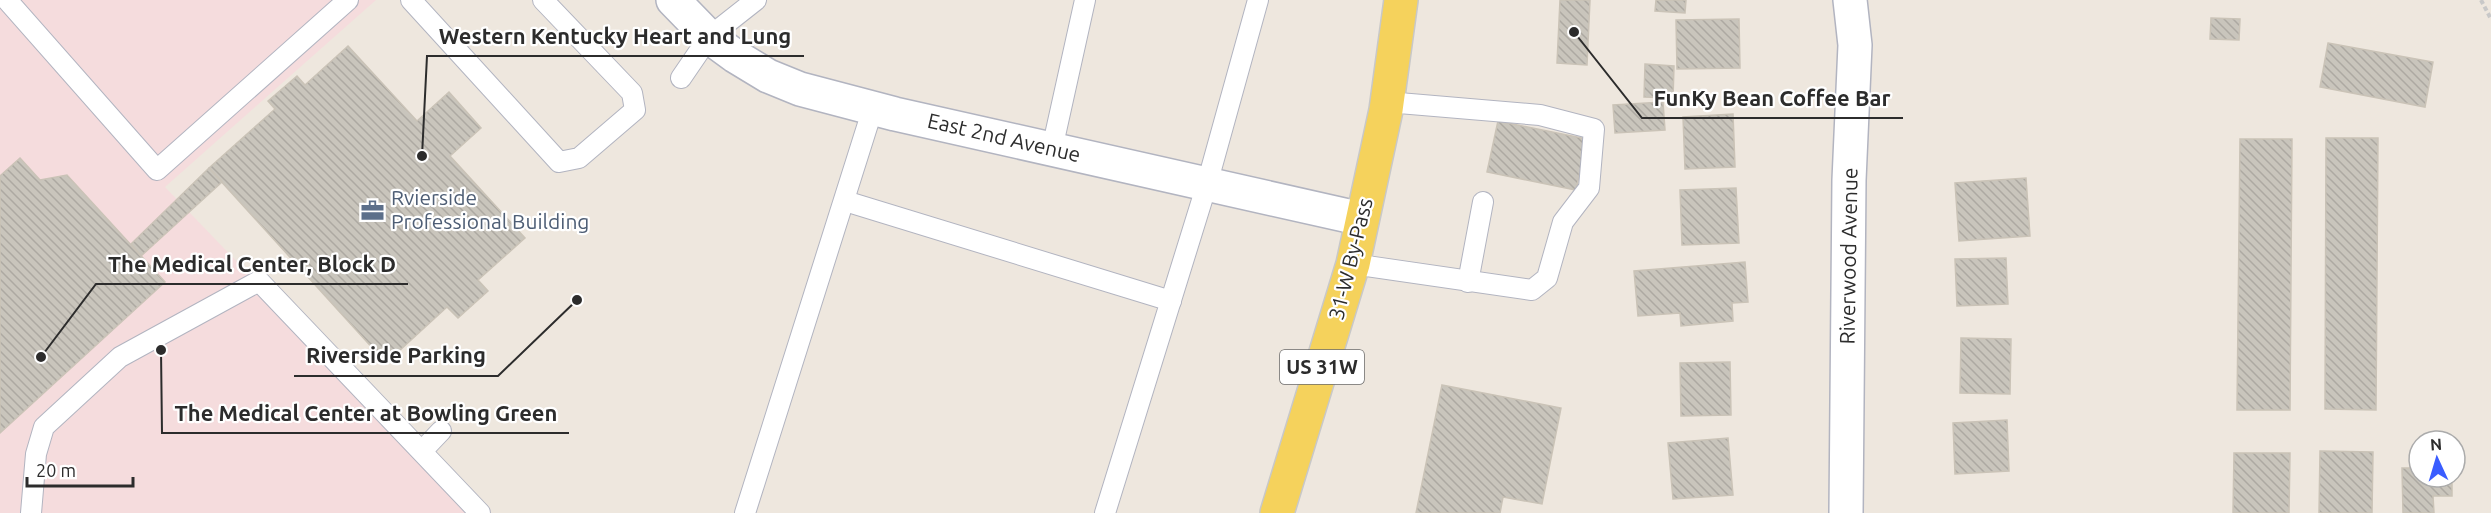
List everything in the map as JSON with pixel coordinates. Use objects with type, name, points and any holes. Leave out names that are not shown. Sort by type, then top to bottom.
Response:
[{"type":"main road","name":"31-W By-Pass","points":[[1278,513],[1353,264],[1387,102],[1401,0]]},
{"type":"street","name":"East 2nd Avenue","points":[[673,0],[709,37],[768,76],[800,89],[873,108],[1362,219]]},
{"type":"street","name":"Riverwood Avenue","points":[[1846,513],[1850,180],[1855,45],[1850,0]]},
{"type":"lane","points":[[8,0],[157,170],[348,0]]},
{"type":"lane","points":[[411,0],[559,162],[579,158],[635,110],[632,93],[543,0]]},
{"type":"lane","points":[[681,78],[709,37],[756,0]]},
{"type":"lane","points":[[1052,149],[1085,0]]},
{"type":"lane","points":[[1105,513],[1207,184],[1258,0]]},
{"type":"lane","points":[[1353,264],[1532,290],[1547,278],[1563,222],[1589,188],[1594,129],[1540,115],[1387,102]]},
{"type":"lane","points":[[745,513],[873,108]]},
{"type":"lane","points":[[845,201],[1171,301]]},
{"type":"lane","points":[[1468,282],[1483,202]]},
{"type":"lane","points":[[31,513],[36,454],[44,427],[120,357],[259,281],[480,513]]},
{"type":"lane","points":[[422,451],[441,431]]},
{"type":"path","points":[[2481,0],[2491,19]]},
{"type":"shaded area","points":[[0,0],[376,0],[165,187],[479,513],[0,513]]},
{"type":"building","points":[[1560,0],[1590,0],[1587,65],[1557,63]]},
{"type":"building","points":[[1656,0],[1686,0],[1685,13],[1655,11]]},
{"type":"building","points":[[2211,18],[2240,19],[2239,40],[2210,39]]},
{"type":"building","points":[[1739,19],[1740,68],[1677,69],[1676,20]]},
{"type":"building","points":[[2328,43],[2433,62],[2425,107],[2320,87]]},
{"type":"building","name":"Rvierside Professional Building","points":[[348,46],[417,121],[449,92],[481,128],[450,156],[525,238],[478,280],[488,291],[458,318],[447,307],[386,363],[209,168],[275,109],[268,101],[297,76],[305,85]]},
{"type":"building","points":[[1645,64],[1674,66],[1673,98],[1644,97]]},
{"type":"building","points":[[1663,102],[1665,130],[1615,133],[1613,105]]},
{"type":"building","points":[[1733,114],[1735,167],[1685,169],[1683,117]]},
{"type":"building","points":[[1498,121],[1587,139],[1576,190],[1487,172]]},
{"type":"building","points":[[2326,138],[2378,138],[2376,410],[2325,409]]},
{"type":"building","points":[[2240,139],[2292,139],[2290,410],[2237,410]]},
{"type":"building","points":[[20,158],[40,180],[67,175],[165,282],[0,433],[0,176]]},
{"type":"building","points":[[209,168],[222,182],[141,256],[131,244]]},
{"type":"building","points":[[2026,178],[2030,236],[1959,241],[1955,183]]},
{"type":"building","points":[[1736,188],[1739,243],[1682,245],[1680,190]]},
{"type":"building","points":[[2006,258],[2008,304],[1957,306],[1955,259]]},
{"type":"building","points":[[1745,262],[1748,302],[1732,303],[1733,321],[1681,326],[1680,313],[1638,316],[1634,271]]},
{"type":"building","points":[[1961,338],[2011,339],[2010,394],[1960,393]]},
{"type":"building","points":[[1730,362],[1731,415],[1681,416],[1680,363]]},
{"type":"building","points":[[1442,385],[1561,408],[1542,504],[1503,497],[1500,513],[1416,513]]},
{"type":"building","points":[[2007,420],[2009,471],[1955,474],[1953,423]]},
{"type":"building","points":[[1728,438],[1733,495],[1673,499],[1668,443]]},
{"type":"building","points":[[2320,451],[2373,452],[2372,513],[2319,513]]},
{"type":"building","points":[[2234,453],[2290,453],[2289,513],[2233,513]]},
{"type":"building","points":[[2402,468],[2407,468],[2407,489],[2452,489],[2452,496],[2433,496],[2434,513],[2403,513]]},
{"type":"place","name":"FunKy Bean Coffee Bar","points":[[1574,32]]},
{"type":"place","name":"Western Kentucky Heart and Lung","points":[[422,156]]},
{"type":"place","name":"Rvierside Professional Building","points":[[373,210]]},
{"type":"place","name":"Riverside Parking","points":[[577,300]]},
{"type":"place","name":"The Medical Center at Bowling Green","points":[[161,350]]},
{"type":"place","name":"The Medical Center, Block D","points":[[41,357]]}]
